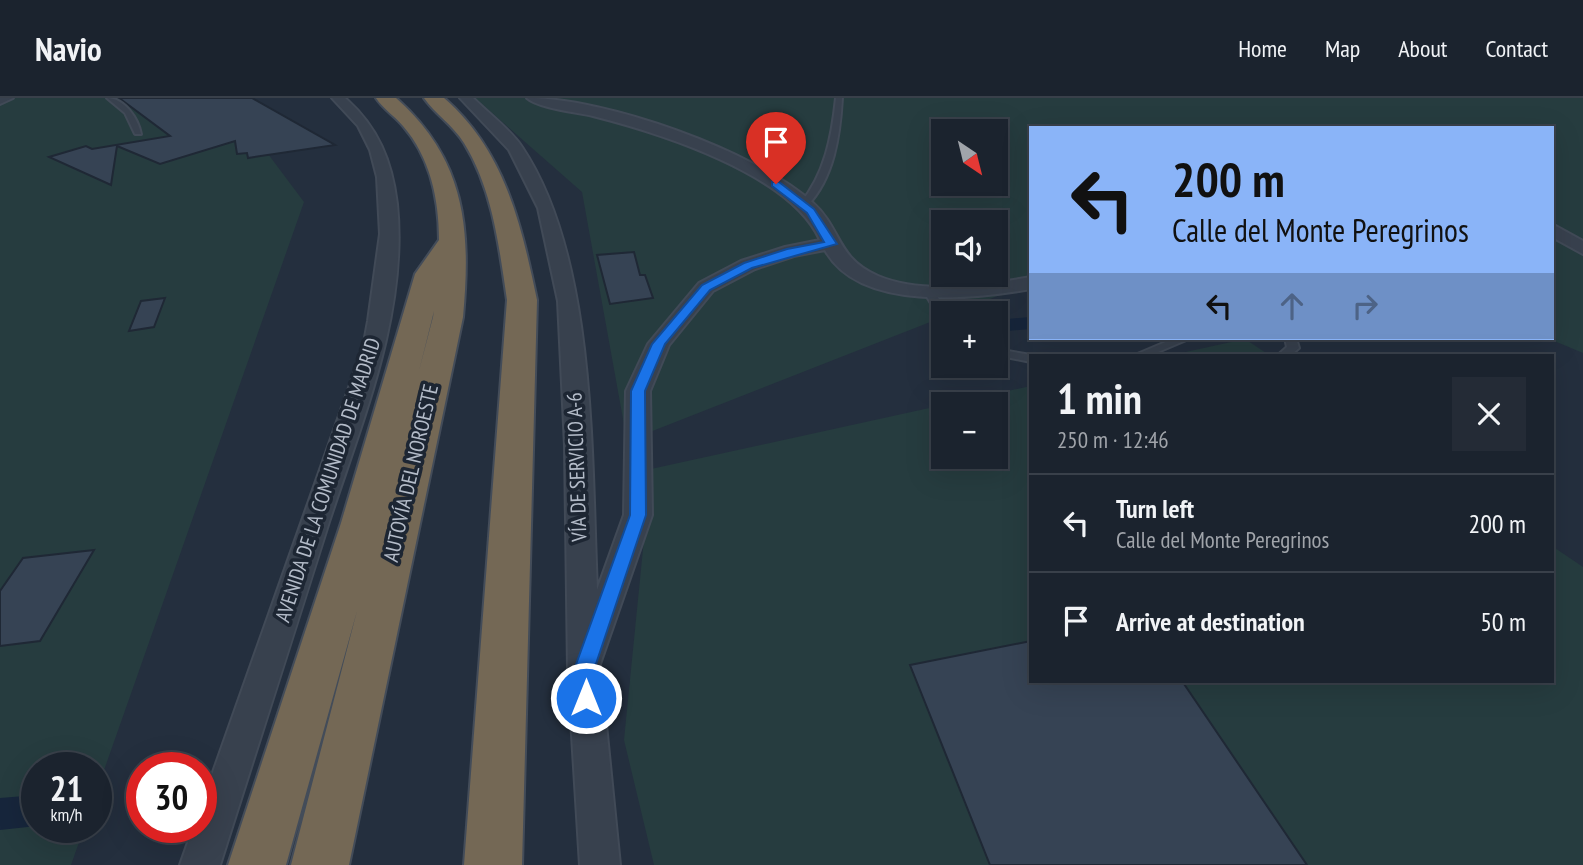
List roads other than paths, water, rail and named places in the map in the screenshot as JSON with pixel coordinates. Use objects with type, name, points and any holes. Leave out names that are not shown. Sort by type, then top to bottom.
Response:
[{"type":"highway","name":"AUTOVÍA DEL NOROESTE","points":[[320,865],[448,317],[455,237],[439,162],[405,114],[385,98]]},
{"type":"highway","points":[[433,98],[444,106],[483,153],[506,212],[522,300],[493,865]]},
{"type":"highway","points":[[257,865],[361,523],[429,274],[455,237]]},
{"type":"street","points":[[0,100],[7,98]]},
{"type":"street","name":"AVENIDA DE LA COMUNIDAD DE MADRID","points":[[200,865],[374,348],[386,278],[390,222],[379,157],[364,124],[338,98]]},
{"type":"street","name":"VÍA DE SERVICIO A-6","points":[[466,98],[515,148],[546,208],[568,301],[578,446],[584,670],[600,865]]},
{"type":"street","points":[[533,98],[617,116],[655,129],[776,184],[804,204],[820,221],[839,258],[865,275],[892,286],[929,292],[996,290],[1029,283]]},
{"type":"street","points":[[1554,230],[1583,249]]},
{"type":"street","points":[[584,670],[638,515],[638,391],[659,344],[706,287],[748,265],[791,251],[831,244]]},
{"type":"lane","points":[[110,98],[128,112],[138,132]]},
{"type":"lane","points":[[804,204],[814,196],[838,127],[839,98]]},
{"type":"lane","points":[[929,292],[935,301]]},
{"type":"lane","points":[[1144,354],[1180,340]]},
{"type":"lane","points":[[1285,354],[1293,348],[1291,340]]},
{"type":"lane","points":[[1008,354],[1029,359]]},
{"type":"water","points":[[1029,317],[1029,329],[1008,331],[1008,319]]},
{"type":"water","points":[[21,796],[21,828],[0,830],[0,798]]}]
